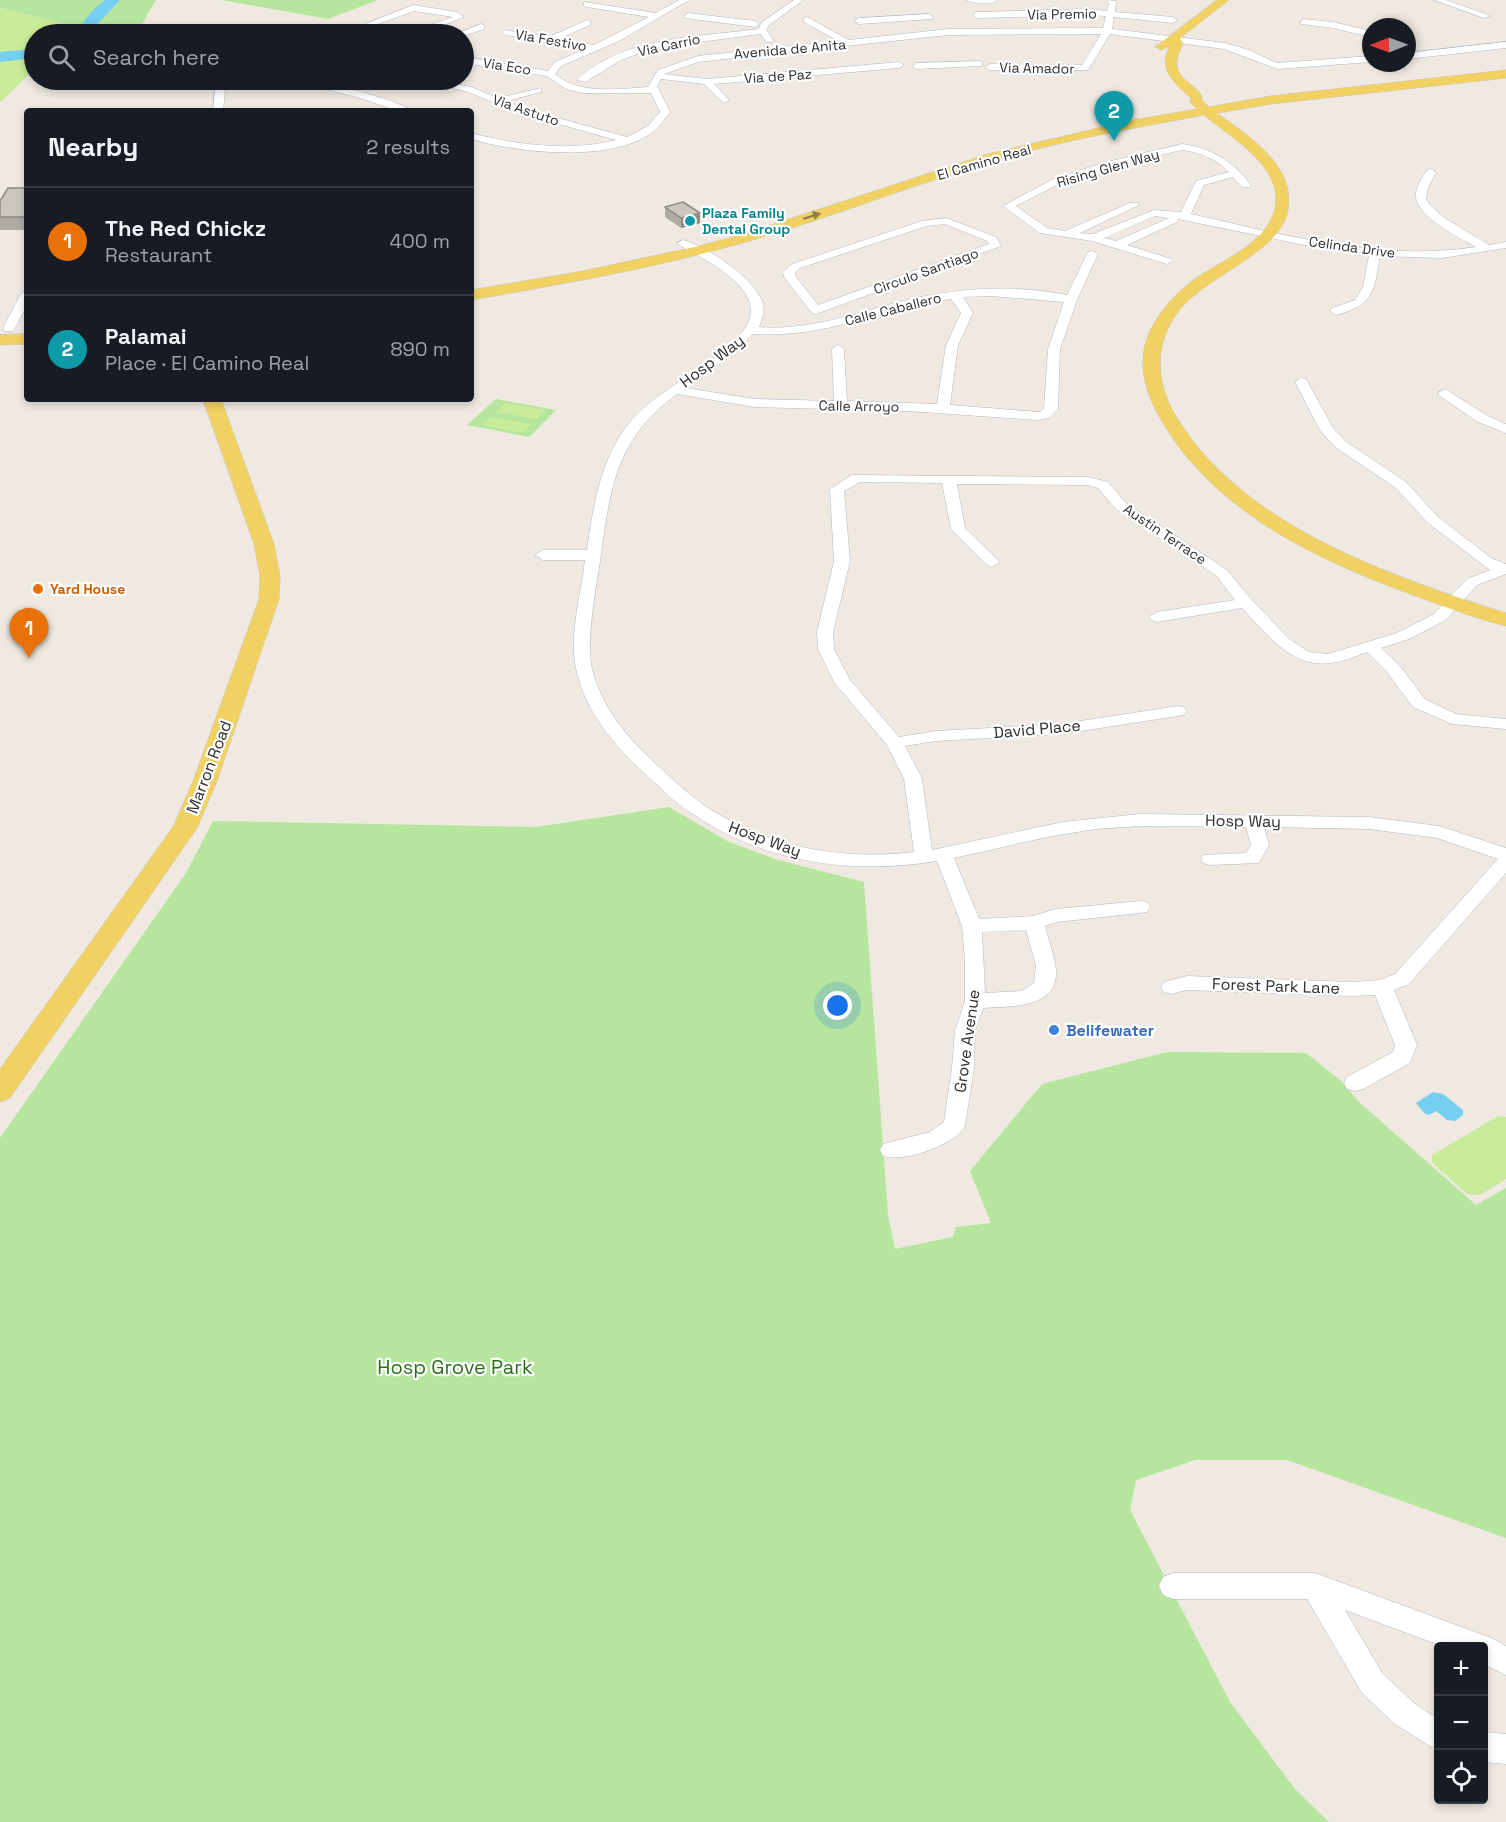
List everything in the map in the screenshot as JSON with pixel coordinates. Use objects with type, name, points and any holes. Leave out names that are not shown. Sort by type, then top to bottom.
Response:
[{"type":"main road","points":[[1157,56],[1165,42],[1174,39],[1224,0]]},
{"type":"main road","points":[[1174,39],[1178,44],[1170,58],[1172,73],[1197,97],[1200,106]]},
{"type":"main road","name":"El Camino Real","points":[[474,295],[578,277],[689,247],[727,231],[978,151],[1085,124],[1374,79],[1506,66]]},
{"type":"main road","points":[[1159,73],[1187,99],[1200,106],[1254,149],[1278,175],[1282,183],[1284,204],[1280,218],[1269,234],[1188,292],[1161,325],[1154,344],[1151,365],[1154,386],[1166,417],[1200,462],[1220,482],[1298,536],[1369,572],[1452,603],[1506,620]]},
{"type":"main road","name":"El Camino Real","points":[[1200,106],[1506,74]]},
{"type":"main road","name":"El Camino Real","points":[[474,284],[689,247]]},
{"type":"main road","points":[[3,332],[24,328]]},
{"type":"main road","points":[[3,332],[24,338]]},
{"type":"main road","name":"Marron Road","points":[[0,1091],[185,828],[206,781],[269,599],[270,576],[264,544],[213,402]]},
{"type":"street","points":[[550,74],[558,64],[628,33],[685,0]]},
{"type":"street","points":[[688,16],[764,28],[799,0]]},
{"type":"street","points":[[971,0],[993,1]]},
{"type":"street","points":[[1107,31],[1113,3],[1110,0]]},
{"type":"street","points":[[1438,0],[1487,16]]},
{"type":"street","points":[[587,4],[657,16]]},
{"type":"street","points":[[919,6],[943,32]]},
{"type":"street","points":[[371,24],[413,8],[460,17],[441,24]]},
{"type":"street","points":[[680,21],[698,10]]},
{"type":"street","name":"Via Premio","points":[[977,15],[1089,12],[1173,20]]},
{"type":"street","points":[[859,21],[929,17]]},
{"type":"street","points":[[807,20],[849,44]]},
{"type":"street","points":[[1304,22],[1333,25],[1362,32]]},
{"type":"street","points":[[550,40],[587,23]]},
{"type":"street","points":[[474,29],[481,27]]},
{"type":"street","points":[[764,28],[785,63]]},
{"type":"street","name":"Via Carrio","points":[[582,80],[618,58],[664,44],[764,28]]},
{"type":"street","name":"Avenida de Anita","points":[[657,76],[676,65],[698,59],[785,63],[849,44],[928,38],[943,32],[1107,31],[1240,50],[1275,66],[1362,60]]},
{"type":"street","name":"Via Amador","points":[[990,67],[1085,68],[1107,31]]},
{"type":"street","name":"Via Festivo","points":[[506,32],[595,48]]},
{"type":"street","points":[[664,44],[698,59]]},
{"type":"street","points":[[1416,53],[1506,45]]},
{"type":"street","name":"Via Eco","points":[[474,61],[550,74],[556,81],[576,88],[599,91],[652,90]]},
{"type":"street","name":"Via Amador","points":[[917,66],[944,61],[979,64]]},
{"type":"street","points":[[474,64],[478,62]]},
{"type":"street","name":"Via de Paz","points":[[657,76],[707,82],[785,63],[899,65]]},
{"type":"street","points":[[474,137],[490,143],[535,150],[585,148],[627,140],[651,129],[659,123],[665,112],[662,103],[652,90],[657,76]]},
{"type":"street","points":[[707,82],[724,100]]},
{"type":"street","points":[[219,108],[220,90]]},
{"type":"street","points":[[342,90],[398,108]]},
{"type":"street","name":"Via Astuto","points":[[471,90],[522,111],[627,140]]},
{"type":"street","points":[[496,101],[538,90]]},
{"type":"street","name":"Rising Glen Way","points":[[1167,261],[1094,238],[1044,231],[1008,206],[1058,182],[1107,165],[1182,147],[1199,149],[1226,163],[1246,185]]},
{"type":"street","points":[[1431,172],[1420,195],[1422,204],[1438,218],[1488,249]]},
{"type":"street","points":[[1185,216],[1200,183],[1237,173]]},
{"type":"street","points":[[1067,234],[1134,205]]},
{"type":"street","points":[[1094,238],[1154,213],[1185,216],[1269,234]]},
{"type":"street","points":[[1117,245],[1173,220]]},
{"type":"street","name":"Circulo Santiago","points":[[946,221],[992,239],[995,246],[828,306],[816,310],[790,277],[789,272],[796,266],[926,224],[946,221]]},
{"type":"street","name":"Celinda Drive","points":[[1269,234],[1375,252],[1433,255],[1506,245]]},
{"type":"street","name":"Hosp Way","points":[[689,247],[737,277],[750,289],[758,308],[757,318],[747,336],[675,390],[636,423],[624,439],[603,493],[583,639],[584,667],[598,709],[629,750],[698,810],[756,840],[812,856],[876,861],[934,857],[1054,830],[1108,822],[1369,823],[1439,832],[1506,855]]},
{"type":"street","points":[[1336,311],[1360,302],[1369,287],[1375,252]]},
{"type":"street","points":[[1071,300],[1092,254]]},
{"type":"street","name":"Calle Caballero","points":[[751,330],[770,333],[802,332],[824,328],[924,299],[954,294],[1011,292],[1071,300]]},
{"type":"street","points":[[943,410],[952,345],[967,313],[954,294]]},
{"type":"street","points":[[3,332],[24,299]]},
{"type":"street","name":"Calle Arroyo","points":[[675,390],[716,400],[772,405],[841,405],[1044,415],[1051,409],[1054,349],[1071,300]]},
{"type":"street","points":[[816,310],[824,328]]},
{"type":"street","points":[[838,349],[841,405]]},
{"type":"street","points":[[1301,382],[1326,430],[1340,444],[1401,485],[1432,520],[1485,561],[1503,569]]},
{"type":"street","points":[[1445,393],[1483,419],[1506,429]]},
{"type":"street","name":"Austin Terrace","points":[[895,743],[842,682],[826,649],[825,632],[842,561],[837,489],[857,478],[1088,481],[1103,485],[1122,506],[1222,573],[1282,642],[1305,656],[1329,659],[1403,636],[1440,616],[1472,582],[1503,569]]},
{"type":"street","points":[[949,480],[958,529],[969,542],[992,561]]},
{"type":"street","points":[[543,555],[594,555]]},
{"type":"street","points":[[1157,617],[1246,603]]},
{"type":"street","points":[[1370,646],[1394,669],[1419,703],[1452,719],[1506,724]]},
{"type":"street","name":"David Place","points":[[895,743],[936,736],[1061,729],[1178,711]]},
{"type":"street","name":"Grove Avenue","points":[[891,1150],[937,1139],[954,1126],[963,1068],[965,1030],[975,1001],[972,926],[934,857],[913,779],[895,743]]},
{"type":"street","points":[[1210,859],[1252,859],[1260,845],[1253,821]]},
{"type":"street","points":[[1355,1083],[1402,1057],[1406,1045],[1382,987],[1402,979],[1506,861]]},
{"type":"street","points":[[972,926],[1034,923],[1056,916],[1140,907]]},
{"type":"street","points":[[975,1001],[1027,998],[1044,987],[1046,966],[1034,923]]},
{"type":"street","name":"Forest Park Lane","points":[[1171,987],[1187,983],[1353,989],[1382,987]]},
{"type":"street","points":[[1173,1586],[1315,1586],[1465,1642]]},
{"type":"street","points":[[1315,1586],[1372,1683],[1406,1714],[1434,1733]]},
{"type":"street","points":[[1488,1651],[1506,1661]]},
{"type":"street","points":[[1488,1747],[1506,1749]]},
{"type":"green space","points":[[0,0],[156,0],[142,24],[63,24],[0,8]]},
{"type":"green space","points":[[221,0],[378,0],[328,19]]},
{"type":"green space","points":[[0,8],[64,24],[24,24],[24,79],[0,102]]},
{"type":"green space","points":[[496,399],[556,410],[529,437],[467,425]]},
{"type":"green space","points":[[505,403],[545,410],[537,419],[496,412]]},
{"type":"green space","points":[[491,417],[531,424],[523,433],[481,425]]},
{"type":"green space","name":"Hosp Grove Park","points":[[669,807],[729,842],[778,860],[864,882],[888,1215],[895,1249],[953,1237],[956,1227],[991,1223],[970,1171],[1042,1084],[1167,1052],[1306,1053],[1340,1080],[1359,1102],[1476,1205],[1506,1188],[1506,1538],[1287,1460],[1195,1460],[1136,1480],[1130,1510],[1230,1702],[1295,1789],[1329,1822],[0,1822],[0,1138],[186,873],[213,821],[536,827]]},
{"type":"green space","points":[[1498,1116],[1506,1117],[1506,1179],[1480,1195],[1467,1194],[1432,1163],[1432,1155]]},
{"type":"water","points":[[1433,1092],[1443,1094],[1463,1110],[1463,1115],[1455,1121],[1447,1120],[1436,1111],[1429,1115],[1424,1113],[1416,1103]]},
{"type":"building","points":[[8,188],[24,188],[24,217],[0,217],[0,201]]},
{"type":"building","points":[[683,202],[700,213],[681,218],[665,207]]},
{"type":"waterway","points":[[89,24],[113,0]]},
{"type":"waterway","points":[[0,57],[24,55]]},
{"type":"place","name":"Palamai","points":[[1114,141]]},
{"type":"place","name":"Plaza Family Dental Group","points":[[690,221]]},
{"type":"place","name":"Yard House","points":[[38,589]]},
{"type":"place","name":"The Red Chickz","points":[[29,658]]},
{"type":"place","name":"Belifewater","points":[[1054,1030]]}]
